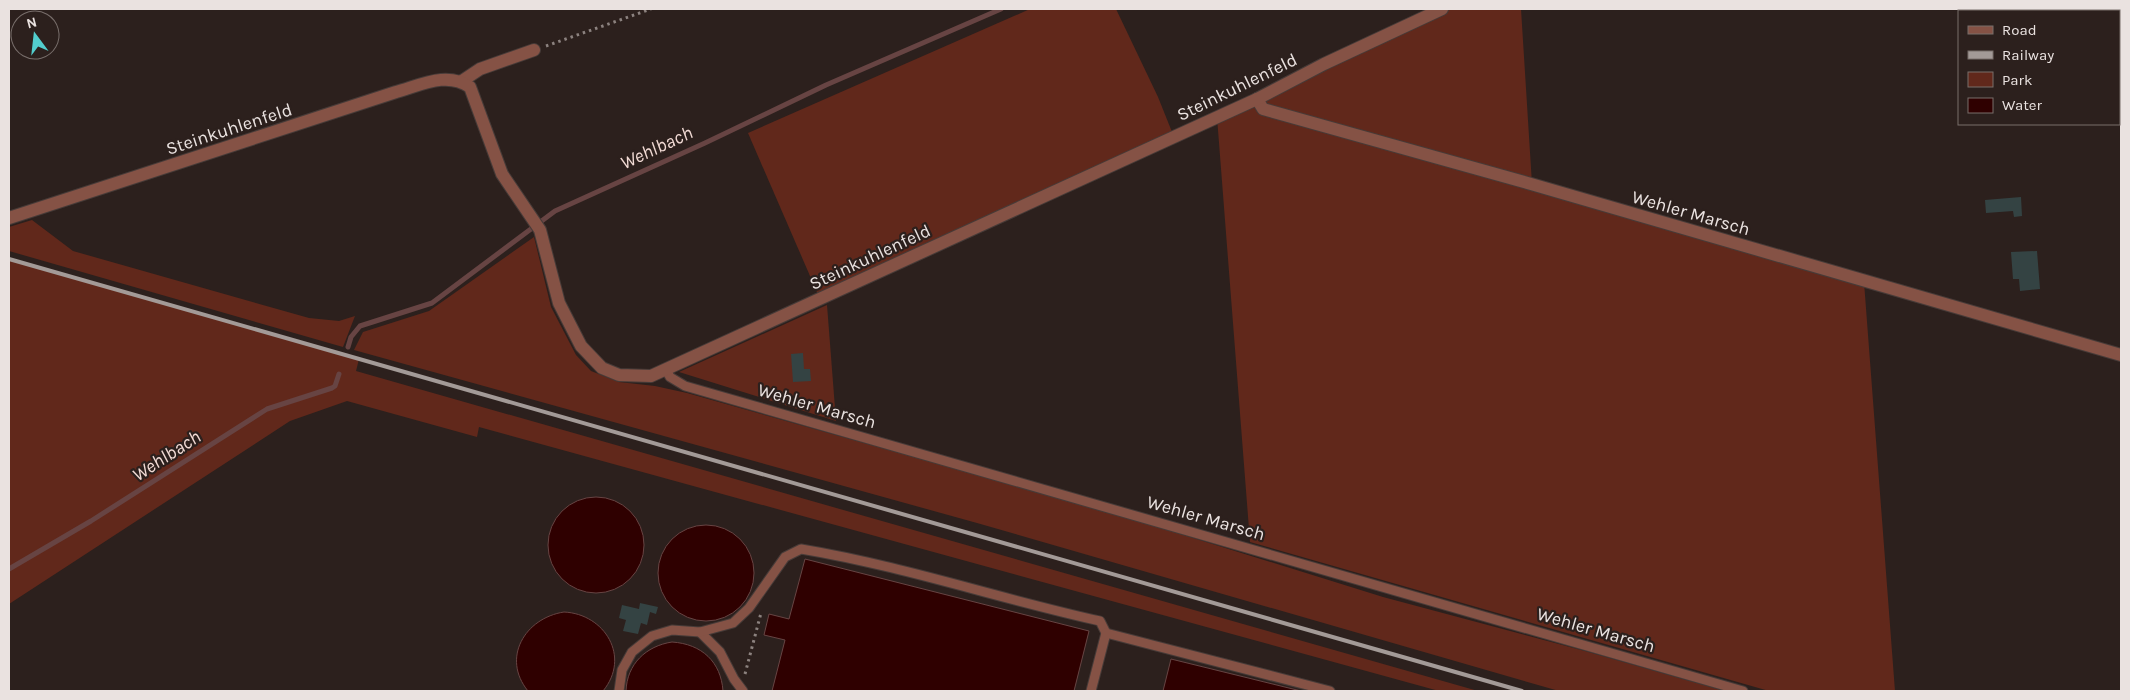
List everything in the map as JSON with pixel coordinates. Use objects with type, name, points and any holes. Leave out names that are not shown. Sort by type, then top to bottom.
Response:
[{"type":"street","name":"Steinkuhlenfeld","points":[[9,218],[436,80],[452,78],[462,81],[470,87],[475,97],[502,174],[540,230],[559,303],[573,332],[590,358],[602,368],[619,375],[651,376],[1257,99],[1324,64],[1442,9]]},
{"type":"street","points":[[462,81],[480,69],[534,50]]},
{"type":"street","name":"Wehler Marsch","points":[[1257,99],[1263,109],[2121,355]]},
{"type":"lane","name":"Wehler Marsch","points":[[666,370],[670,377],[684,386],[1743,691]]},
{"type":"lane","points":[[619,691],[622,670],[632,652],[652,636],[672,630],[700,632],[733,623],[755,600],[785,557],[802,549],[969,587],[1041,608],[1100,621],[1106,633],[1091,691]]},
{"type":"lane","points":[[700,632],[720,652],[742,690]]},
{"type":"lane","points":[[1106,633],[1330,691]]},
{"type":"path","points":[[534,50],[652,9]]},
{"type":"path","points":[[742,690],[762,610],[755,600]]},
{"type":"green space","points":[[1030,9],[1116,9],[1158,97],[1174,137],[820,299],[748,133]]},
{"type":"green space","points":[[1442,9],[1521,9],[1532,184],[1864,282],[1895,691],[1769,691],[1250,542],[1217,117]]},
{"type":"green space","points":[[32,220],[73,251],[309,318],[339,321],[355,316],[343,347],[9,251],[9,227]]},
{"type":"green space","points":[[534,237],[551,307],[576,355],[591,371],[619,382],[655,386],[687,393],[1113,513],[1383,597],[1725,691],[1559,691],[977,523],[354,350],[363,332],[429,311]]},
{"type":"green space","points":[[9,259],[359,359],[356,371],[1478,691],[1439,691],[479,427],[477,437],[347,401],[290,421],[9,604]]},
{"type":"green space","points":[[827,305],[836,421],[679,372]]},
{"type":"water","points":[[596,497],[615,500],[630,511],[641,526],[644,545],[641,564],[630,579],[615,590],[596,593],[577,590],[562,579],[551,564],[548,545],[551,526],[562,511],[577,500]]},
{"type":"water","points":[[706,525],[725,528],[740,539],[751,554],[754,573],[751,592],[740,607],[725,618],[706,621],[687,618],[672,607],[661,592],[658,573],[661,554],[672,539],[687,528]]},
{"type":"water","points":[[805,559],[1089,631],[1074,691],[772,691],[785,640],[764,635],[769,614],[789,619]]},
{"type":"water","points":[[564,612],[591,620],[602,629],[609,640],[614,652],[614,665],[611,678],[603,691],[528,691],[520,678],[517,666],[517,653],[521,641],[538,622]]},
{"type":"water","points":[[672,642],[692,646],[708,656],[718,671],[723,691],[626,691],[630,673],[640,658],[654,648]]},
{"type":"water","points":[[1171,659],[1301,691],[1163,691]]},
{"type":"building","points":[[2021,197],[2022,216],[2014,217],[2013,211],[1986,213],[1985,200]]},
{"type":"building","points":[[2037,251],[2040,289],[2020,291],[2019,279],[2013,279],[2011,252]]},
{"type":"building","points":[[803,353],[804,369],[810,369],[811,381],[793,382],[791,354]]},
{"type":"building","points":[[640,603],[658,607],[656,614],[650,612],[647,625],[641,623],[638,634],[623,631],[626,620],[619,618],[622,605],[639,609]]},
{"type":"waterway","name":"Wehlbach","points":[[348,347],[351,337],[360,326],[432,303],[555,211],[705,143],[826,85],[1001,9]]},
{"type":"waterway","name":"Wehlbach","points":[[9,569],[91,521],[267,409],[332,388],[335,386],[339,374]]},
{"type":"railway","points":[[9,259],[1522,691]]}]
